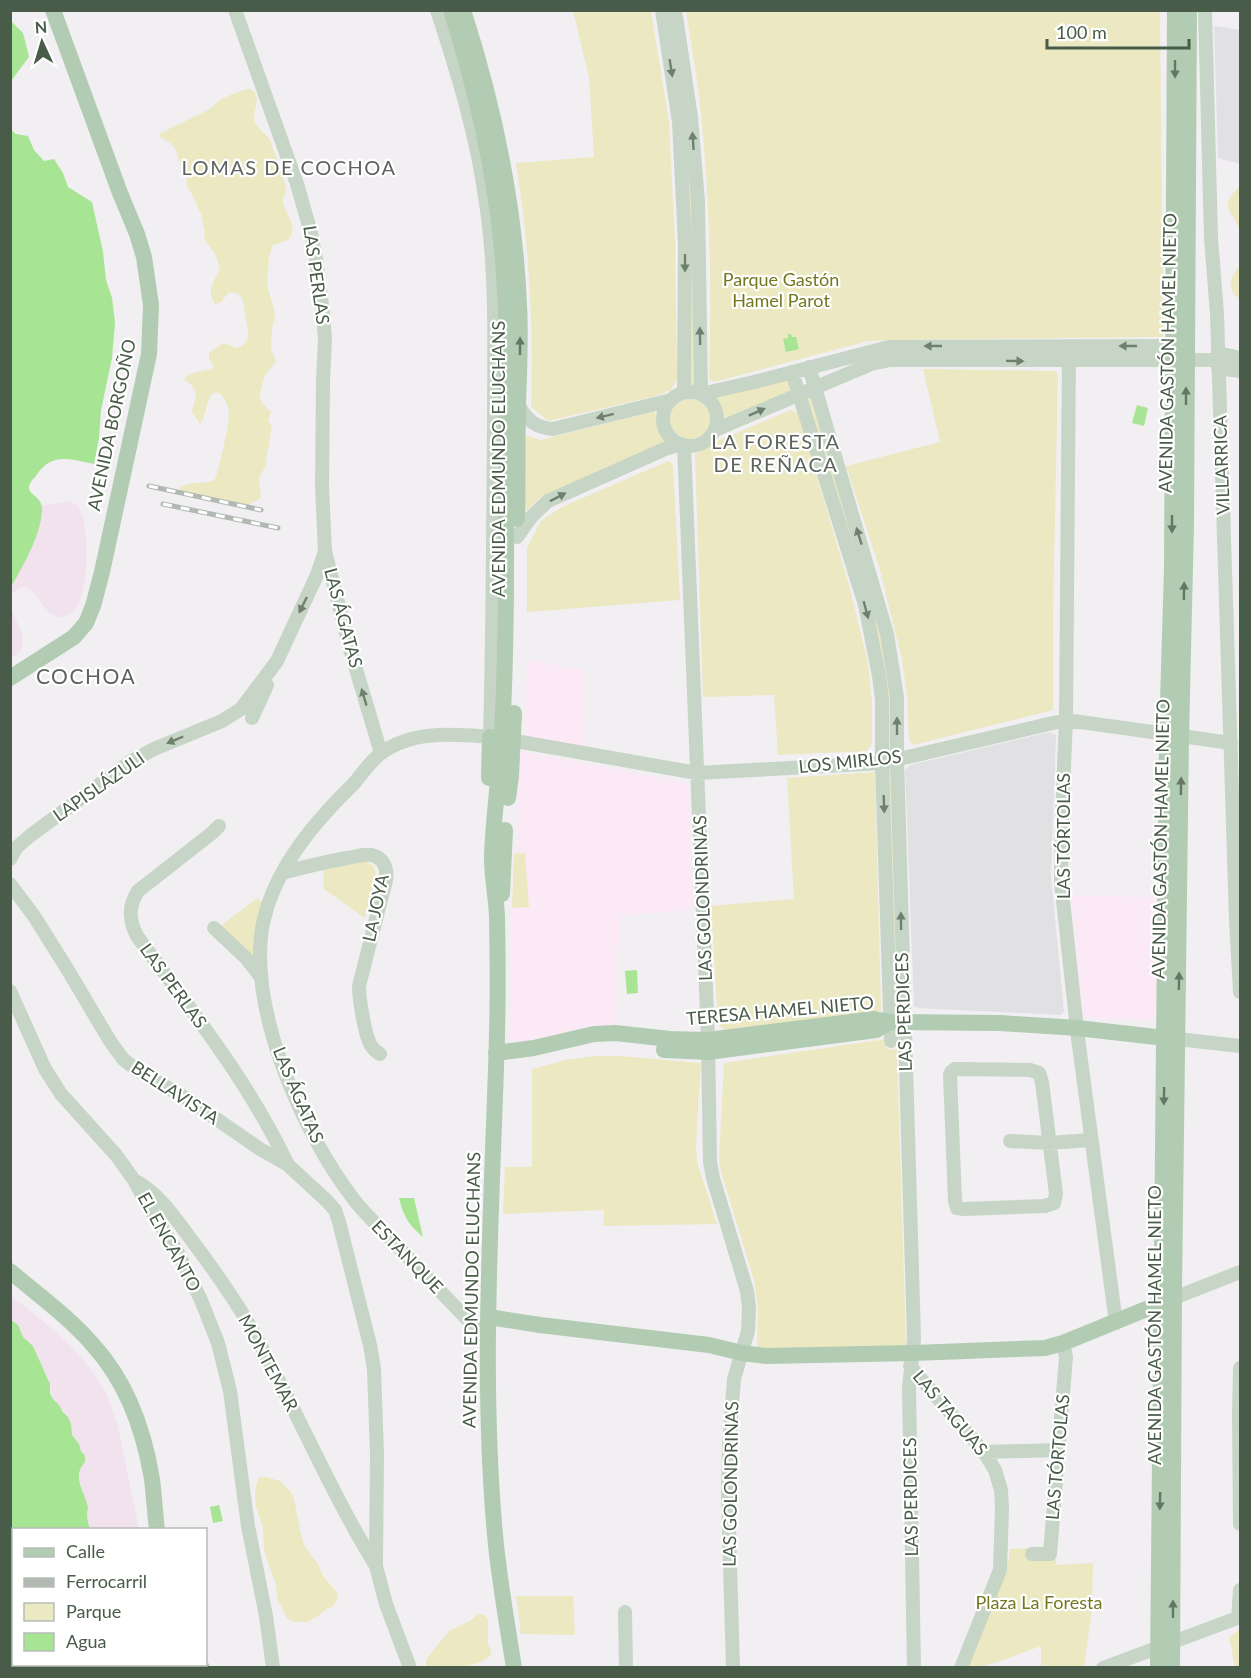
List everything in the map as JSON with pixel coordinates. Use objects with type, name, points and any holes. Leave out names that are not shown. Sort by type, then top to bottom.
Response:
[{"type":"main road","name":"AVENIDA BORGOÑO","points":[[10,678],[74,637],[90,615],[102,572],[151,338],[150,289],[141,245],[53,10]]},
{"type":"main road","name":"AVENIDA EDMUNDO ELUCHANS","points":[[452,10],[481,114],[494,181],[507,320],[506,654],[502,738],[504,882],[497,912]]},
{"type":"main road","name":"AVENIDA EDMUNDO ELUCHANS","points":[[464,10],[493,114],[505,177],[517,269],[520,316],[518,404],[506,470],[517,537],[517,656],[489,817],[497,912],[496,1058],[490,1220],[491,1464],[499,1576],[514,1668]]},
{"type":"main road","name":"AVENIDA GASTÓN HAMEL NIETO","points":[[1172,1668],[1166,1644],[1174,735],[1172,569],[1179,353],[1175,10]]},
{"type":"main road","name":"AVENIDA GASTÓN HAMEL NIETO","points":[[1179,353],[1189,228],[1189,10]]},
{"type":"main road","points":[[493,266],[510,232],[512,223]]},
{"type":"main road","name":"TERESA HAMEL NIETO","points":[[496,1058],[583,1036],[605,1033],[670,1039],[709,1046],[874,1018],[898,1022],[1000,1023],[1077,1028],[1172,1039]]},
{"type":"main road","points":[[10,1271],[87,1338],[104,1357],[122,1385],[134,1416],[152,1478],[157,1528]]},
{"type":"main road","points":[[489,1323],[540,1325],[709,1345],[742,1353],[912,1360],[1045,1348],[1116,1323],[1168,1301]]},
{"type":"main road","name":"AVENIDA GASTÓN HAMEL NIETO","points":[[1158,1668],[1166,1644]]},
{"type":"street","name":"LAS PERLAS","points":[[235,10],[305,207],[316,259],[325,339],[322,487],[325,551]]},
{"type":"street","points":[[437,10],[475,139],[486,204],[493,266],[506,470]]},
{"type":"street","points":[[662,10],[679,122],[685,244],[684,393]]},
{"type":"street","points":[[675,10],[691,117],[698,201],[701,394],[712,403],[716,410],[715,430]]},
{"type":"street","name":"VILLARRICA","points":[[1205,13],[1211,238],[1217,314],[1240,992]]},
{"type":"street","points":[[518,404],[525,416],[535,425],[553,429],[671,400],[684,393],[701,394],[895,346],[1069,346],[1179,353],[1218,360],[1240,358]]},
{"type":"street","name":"LAS TÓRTOLAS","points":[[1069,346],[1066,720],[1061,882],[1077,1028],[1116,1323]]},
{"type":"street","points":[[671,400],[663,416],[667,433],[673,439],[690,446],[702,443],[715,430],[814,387],[871,364],[890,360],[1069,361],[1179,353]]},
{"type":"street","points":[[1218,360],[1240,371]]},
{"type":"street","name":"LAS PERDICES","points":[[809,368],[887,634],[897,697],[898,1022],[891,1041]]},
{"type":"street","name":"LAS PERDICES","points":[[792,372],[860,590],[870,629],[882,700],[882,763],[914,1328],[909,1388],[914,1668]]},
{"type":"street","points":[[517,537],[532,516],[548,501],[650,455],[682,444]]},
{"type":"street","name":"LAS GOLONDRINAS","points":[[682,444],[709,1046],[711,1170],[748,1299],[747,1331],[733,1386],[729,1444],[728,1496],[733,1668]]},
{"type":"street","name":"LAPISLÁZULI","points":[[252,718],[317,575],[325,551]]},
{"type":"street","name":"LAS ÁGATAS","points":[[325,551],[350,649],[381,753]]},
{"type":"street","name":"LAPISLÁZULI","points":[[10,859],[17,847],[31,835],[130,762],[154,749],[235,714],[245,705],[277,661]]},
{"type":"street","name":"LOS MIRLOS","points":[[502,738],[697,773],[882,763],[1066,720],[1232,743]]},
{"type":"street","name":"LAS ÁGATAS","points":[[356,1203],[319,1147],[298,1104],[276,1046],[261,978],[260,948],[264,920],[282,873],[311,828],[381,753],[399,742],[424,735],[502,738]]},
{"type":"street","name":"LAS PERLAS","points":[[219,826],[138,891],[130,910],[131,925],[252,1097],[288,1165]]},
{"type":"street","name":"LA JOYA","points":[[282,873],[366,855],[376,857],[384,863],[387,875],[360,977],[359,993],[370,1044],[380,1054]]},
{"type":"street","name":"BELLAVISTA","points":[[10,884],[34,916],[123,1059],[288,1165],[335,1210],[370,1345],[374,1369],[377,1454],[376,1566],[386,1604],[410,1668]]},
{"type":"street","name":"LAS ÁGATAS","points":[[214,928],[246,958],[261,978]]},
{"type":"street","name":"EL ENCANTO","points":[[10,992],[45,1069],[61,1094],[116,1155],[134,1179],[178,1253],[201,1300],[218,1343],[230,1390],[248,1526],[266,1616],[273,1668]]},
{"type":"street","points":[[1172,1039],[1240,1046]]},
{"type":"street","points":[[958,1069],[1030,1070],[1039,1073],[1049,1143],[1056,1194],[1054,1203],[1046,1206],[957,1208],[950,1075],[952,1071],[958,1069]]},
{"type":"street","points":[[1011,1142],[1049,1143],[1091,1140]]},
{"type":"street","name":"MONTEMAR","points":[[134,1179],[162,1200],[218,1275],[251,1328],[354,1532],[376,1566]]},
{"type":"street","points":[[335,1210],[356,1203]]},
{"type":"street","name":"ESTANQUE","points":[[356,1203],[467,1319],[478,1326],[489,1323]]},
{"type":"street","points":[[1168,1301],[1240,1272]]},
{"type":"street","name":"LAS TÓRTOLAS","points":[[1032,1554],[1050,1554],[1066,1357],[1063,1343]]},
{"type":"street","name":"LAS TAGUAS","points":[[912,1360],[984,1452],[995,1470],[1001,1490],[1000,1570],[961,1668]]},
{"type":"street","points":[[1240,1368],[1240,1524]]},
{"type":"street","points":[[984,1452],[1058,1450]]},
{"type":"street","points":[[1103,1668],[1239,1618],[1240,1590]]},
{"type":"street","points":[[625,1612],[626,1668]]},
{"type":"shaded area","points":[[1214,26],[1240,30],[1240,164],[1218,158]]},
{"type":"shaded area","points":[[527,659],[584,670],[585,748],[525,736]]},
{"type":"shaded area","points":[[1050,732],[1056,735],[1051,877],[1064,1011],[1061,1015],[918,1008],[914,1006],[905,770],[910,765]]},
{"type":"shaded area","points":[[519,751],[688,783],[694,910],[619,916],[620,949],[615,950],[617,1026],[591,1027],[520,1042],[510,1040],[512,908],[514,854],[517,839]]},
{"type":"shaded area","points":[[1071,895],[1157,897],[1156,1021],[1082,1017]]},
{"type":"green space","points":[[573,11],[651,11],[669,122],[675,241],[677,379],[671,390],[656,396],[548,421],[531,407],[530,285],[516,163],[594,157],[589,77]]},
{"type":"green space","points":[[671,11],[693,184],[694,386],[692,387],[690,386]]},
{"type":"green space","name":"Parque Gastón Hamel Parot","points":[[686,11],[1160,11],[1163,337],[868,341],[714,382],[709,379],[710,279],[706,180],[700,101]]},
{"type":"green space","points":[[250,89],[257,100],[255,122],[270,140],[283,176],[286,190],[283,201],[292,230],[288,240],[273,245],[269,257],[267,285],[275,315],[271,349],[276,362],[265,375],[259,396],[271,412],[268,421],[272,426],[265,467],[259,478],[261,498],[243,508],[180,490],[180,487],[185,485],[210,482],[215,479],[224,447],[229,415],[224,398],[219,393],[214,393],[210,396],[200,424],[192,412],[196,392],[184,379],[193,373],[213,368],[209,353],[223,343],[237,348],[246,342],[248,334],[244,304],[239,295],[229,292],[221,302],[215,304],[212,299],[212,285],[220,267],[215,254],[204,239],[201,214],[187,186],[186,173],[175,148],[160,137],[160,134],[208,110],[221,99]]},
{"type":"green space","points":[[1240,186],[1240,230],[1228,208],[1228,203]]},
{"type":"green space","points":[[1240,265],[1240,299],[1232,291],[1231,283]]},
{"type":"green space","points":[[923,369],[1055,371],[1058,374],[1053,710],[913,745],[909,741],[907,695],[902,660],[880,570],[846,466],[940,442]]},
{"type":"green space","points":[[786,378],[792,392],[722,421],[721,409],[714,396]]},
{"type":"green space","points":[[807,396],[810,396],[878,619],[893,705],[892,755],[888,755],[888,705]]},
{"type":"green space","points":[[690,399],[698,400],[704,405],[709,411],[709,427],[704,433],[698,438],[690,439],[682,438],[676,433],[671,427],[670,419],[671,411],[676,405],[682,400]]},
{"type":"green space","points":[[791,410],[798,413],[849,585],[868,663],[872,702],[872,744],[867,751],[778,755],[774,695],[703,697],[695,454],[719,440]]},
{"type":"green space","points":[[654,411],[667,441],[541,497],[522,514],[522,438],[528,436],[541,440]]},
{"type":"green space","points":[[668,461],[673,465],[680,600],[527,612],[527,548],[541,521],[562,507]]},
{"type":"green space","points":[[889,768],[893,768],[897,1008]]},
{"type":"green space","points":[[875,772],[881,1011],[725,1030],[718,1024],[711,906],[794,899],[787,778]]},
{"type":"green space","points":[[525,853],[529,907],[512,908],[514,854]]},
{"type":"green space","points":[[364,861],[373,865],[376,873],[365,918],[324,889],[323,870]]},
{"type":"green space","points":[[257,898],[262,902],[256,954],[252,958],[221,926]]},
{"type":"green space","points":[[886,1039],[887,1049],[897,1050],[906,1347],[757,1348],[758,1310],[754,1280],[719,1160],[724,1063]]},
{"type":"green space","points":[[594,1056],[701,1063],[697,1162],[717,1224],[603,1226],[604,1210],[503,1214],[505,1167],[532,1167],[532,1069],[565,1060]]},
{"type":"green space","points":[[266,1477],[280,1481],[291,1492],[303,1543],[317,1562],[323,1576],[338,1594],[337,1601],[332,1607],[308,1622],[294,1622],[287,1618],[277,1598],[276,1584],[264,1549],[263,1528],[256,1507],[255,1492],[258,1478]]},
{"type":"green space","name":"Plaza La Foresta","points":[[1028,1548],[1028,1558],[1056,1559],[1056,1565],[1093,1563],[1092,1609],[1084,1667],[1041,1667],[1041,1646],[995,1663],[967,1668],[1006,1569],[1009,1549]]},
{"type":"green space","points":[[516,1596],[573,1596],[575,1635],[521,1634]]},
{"type":"green space","points":[[478,1614],[483,1614],[488,1619],[488,1644],[492,1654],[470,1665],[452,1668],[426,1667],[427,1658],[449,1631],[470,1621]]},
{"type":"green space","points":[[1240,1629],[1240,1667],[1235,1667],[1229,1637]]},
{"type":"sand","points":[[69,501],[77,505],[83,518],[86,545],[85,577],[78,605],[71,614],[61,617],[49,612],[35,594],[25,588],[13,593],[11,599],[11,589],[36,536],[42,506]]},
{"type":"sand","points":[[10,604],[23,640],[18,653],[11,659]]},
{"type":"sand","points":[[10,1295],[64,1339],[97,1379],[113,1412],[139,1528],[90,1528],[88,1508],[79,1478],[81,1467],[85,1462],[83,1455],[72,1434],[69,1420],[53,1399],[48,1378],[33,1346],[23,1337],[18,1325],[11,1320]]},
{"type":"water","points":[[11,21],[23,33],[29,57],[11,81]]},
{"type":"water","points":[[11,130],[16,134],[28,136],[34,150],[44,161],[54,159],[68,187],[92,202],[115,322],[112,358],[101,410],[94,464],[69,459],[55,460],[42,468],[31,481],[30,490],[42,506],[41,520],[31,550],[11,587]]},
{"type":"water","points":[[788,334],[796,337],[799,349],[786,352],[783,339],[788,338]]},
{"type":"water","points":[[1137,405],[1148,408],[1144,426],[1132,423]]},
{"type":"water","points":[[637,970],[638,993],[627,994],[625,971]]},
{"type":"water","points":[[399,1198],[414,1198],[423,1237],[407,1220]]},
{"type":"water","points":[[11,1320],[18,1325],[23,1337],[33,1346],[50,1384],[50,1393],[68,1417],[72,1435],[85,1456],[79,1478],[88,1506],[87,1517],[90,1528],[12,1528],[12,1666],[66,1667],[11,1667]]},
{"type":"water","points":[[219,1505],[223,1521],[213,1523],[210,1507]]},
{"type":"railway","points":[[149,486],[261,510]]},
{"type":"railway","points":[[163,504],[278,528]]},
{"type":"district","name":"LOMAS DE COCHOA","points":[[289,168]]},
{"type":"district","name":"LA FORESTA DE REÑACA","points":[[776,454]]},
{"type":"district","name":"COCHOA","points":[[86,677]]}]
